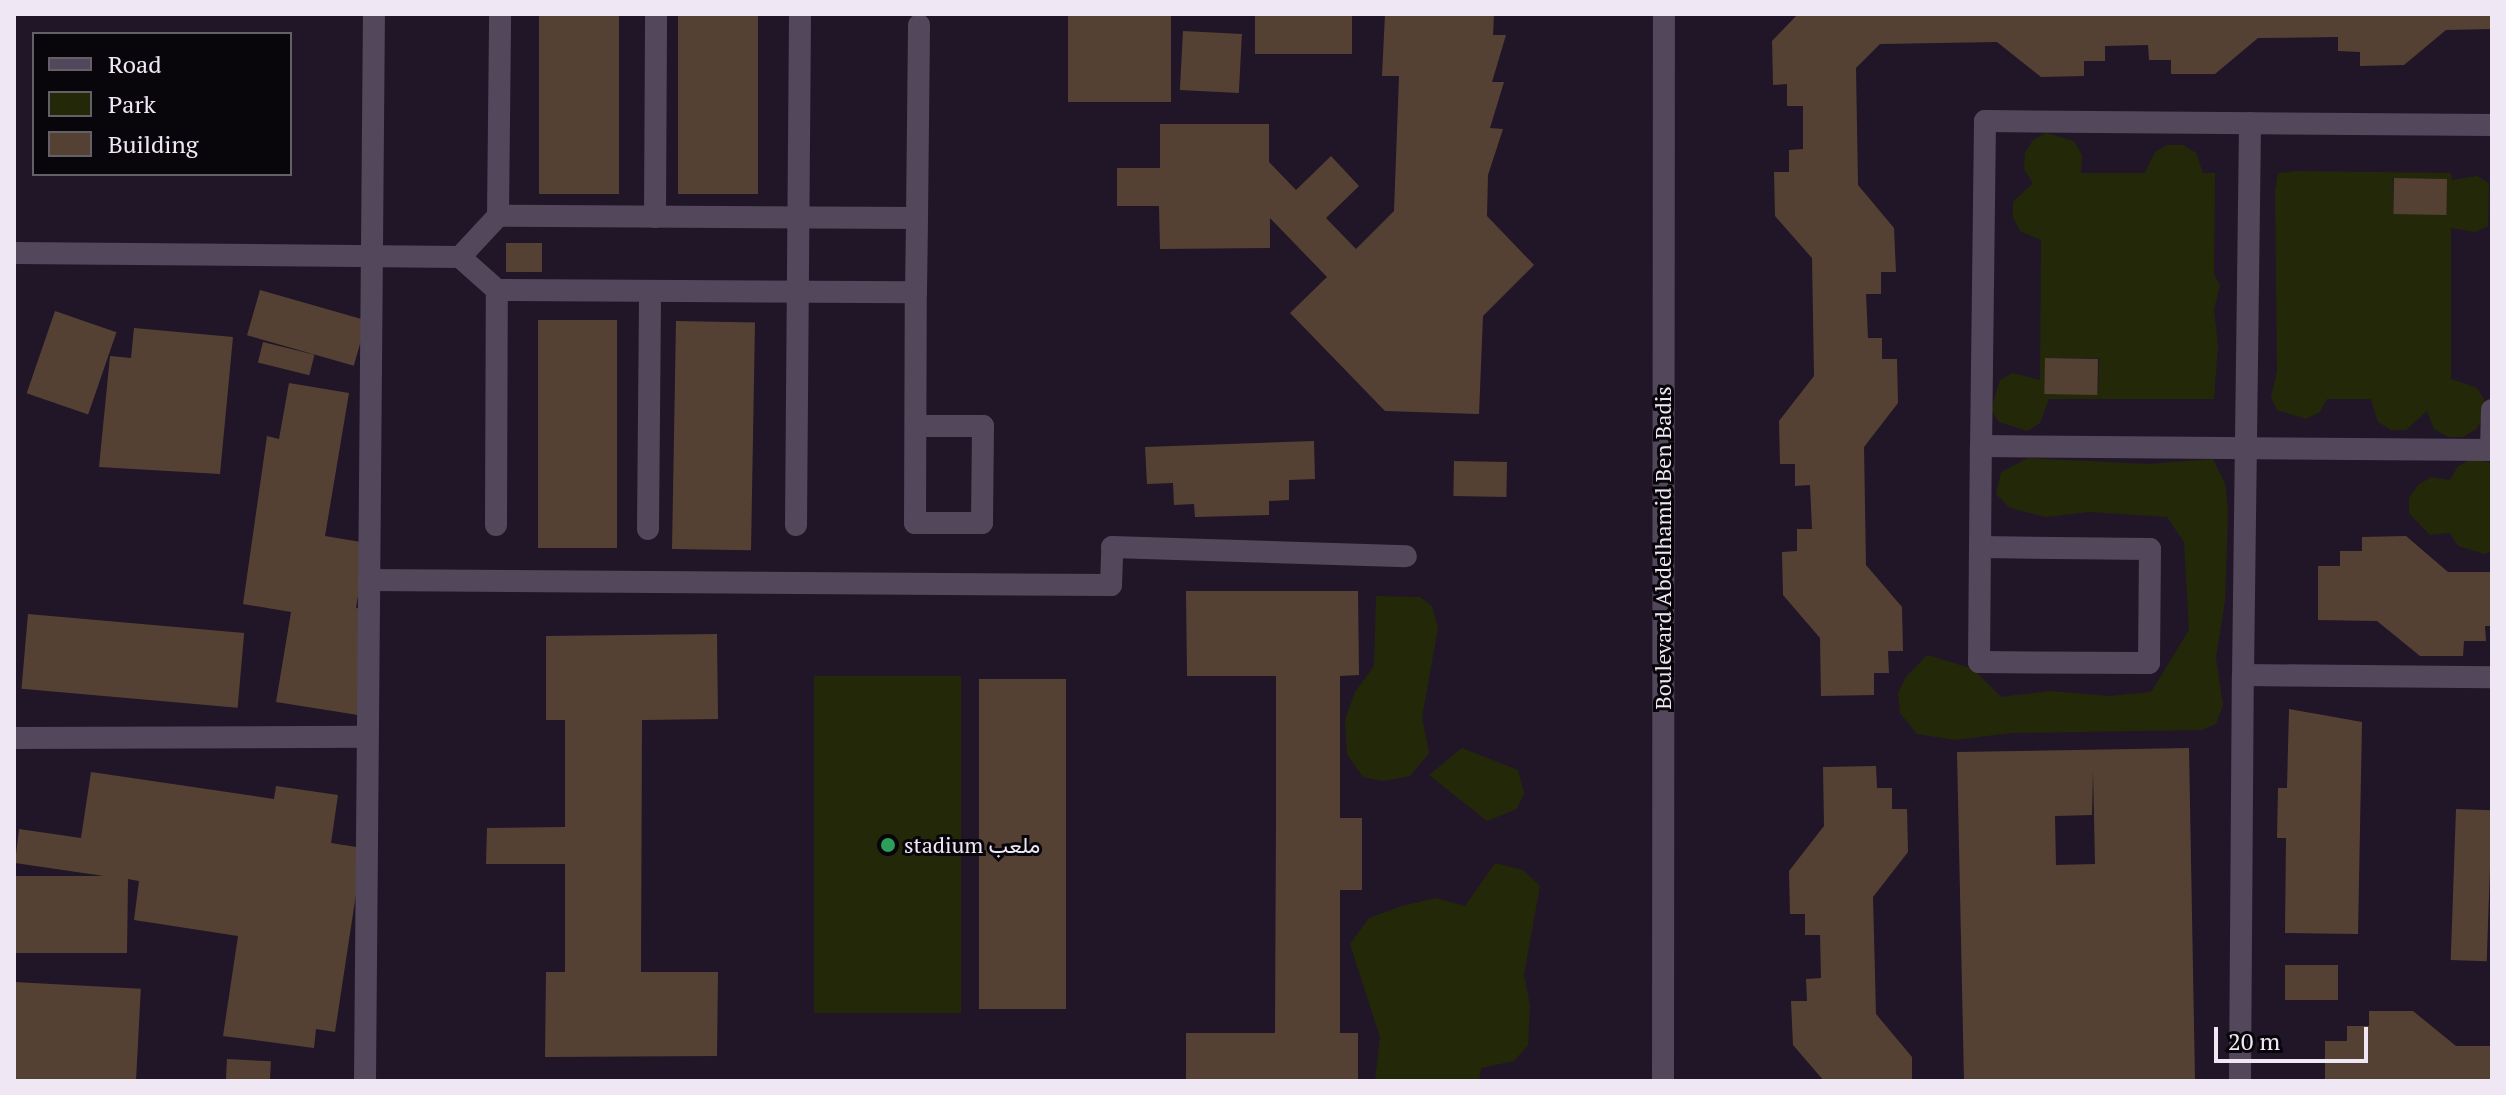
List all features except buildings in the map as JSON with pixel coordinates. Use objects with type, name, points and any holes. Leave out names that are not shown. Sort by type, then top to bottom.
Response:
[{"type":"street","points":[[365,1081],[375,255],[374,14]]},
{"type":"street","points":[[460,257],[498,216],[500,14]]},
{"type":"street","points":[[655,217],[656,14]]},
{"type":"street","points":[[796,525],[800,14]]},
{"type":"street","name":"Boulevard Abdelhamid Ben Badis","points":[[1663,1081],[1664,14]]},
{"type":"street","points":[[916,426],[983,426],[982,523],[915,523],[919,25]]},
{"type":"street","points":[[1980,547],[2150,549],[2149,663],[1979,662],[1980,547],[1981,446],[1985,121],[2492,125]]},
{"type":"street","points":[[2240,1081],[2250,123]]},
{"type":"street","points":[[498,216],[917,218]]},
{"type":"street","points":[[14,253],[460,257],[497,290],[916,292]]},
{"type":"street","points":[[496,525],[497,290]]},
{"type":"street","points":[[648,529],[650,291]]},
{"type":"street","points":[[1981,446],[2491,450],[2492,410]]},
{"type":"street","points":[[369,580],[964,580],[1111,585],[1112,547],[1406,556]]},
{"type":"street","points":[[2243,675],[2492,677]]},
{"type":"street","points":[[14,738],[367,737]]},
{"type":"green space","points":[[2046,133],[2074,141],[2082,155],[2081,173],[2145,173],[2155,152],[2167,145],[2183,145],[2196,153],[2203,173],[2215,173],[2214,274],[2220,285],[2214,309],[2218,346],[2214,399],[2049,399],[2040,423],[2027,431],[1999,422],[1991,409],[2000,380],[2013,373],[2040,380],[2041,240],[2020,231],[2013,217],[2013,202],[2033,183],[2024,169],[2025,153],[2033,140]],"holes":[[[2046,358],[2099,358],[2098,394],[2048,394]]]},
{"type":"green space","points":[[2278,173],[2451,173],[2452,180],[2477,176],[2489,183],[2488,226],[2475,232],[2451,228],[2451,379],[2477,388],[2485,401],[2484,417],[2476,429],[2463,437],[2448,437],[2434,429],[2427,411],[2406,430],[2391,430],[2378,422],[2371,399],[2327,399],[2320,412],[2306,419],[2277,410],[2271,397],[2277,371],[2275,191]],"holes":[[[2393,178],[2446,179],[2440,214],[2393,214]]]},
{"type":"green space","points":[[2028,458],[2148,464],[2213,459],[2225,483],[2228,509],[2225,601],[2216,658],[2223,705],[2216,724],[2202,730],[2011,733],[1955,740],[1917,734],[1900,713],[1898,694],[1905,678],[1927,655],[1973,669],[2001,697],[2050,691],[2109,696],[2151,692],[2189,630],[2184,542],[2167,517],[2089,512],[2046,517],[2010,508],[1996,494],[2001,472]]},
{"type":"green space","points":[[2472,459],[2492,463],[2492,551],[2485,554],[2458,546],[2450,533],[2430,535],[2409,513],[2409,498],[2418,485],[2431,477],[2450,480],[2458,466]]},
{"type":"green space","points":[[1376,596],[1420,597],[1432,606],[1438,628],[1422,717],[1429,753],[1410,776],[1383,781],[1363,777],[1347,754],[1345,720],[1355,692],[1374,666]]},
{"type":"green space","name":"stadium ملعب","points":[[814,676],[961,676],[961,1013],[814,1013]]},
{"type":"green space","points":[[1462,748],[1518,770],[1524,793],[1517,809],[1487,821],[1429,775]]},
{"type":"green space","points":[[1495,863],[1523,870],[1540,886],[1524,974],[1530,1006],[1528,1045],[1514,1061],[1481,1068],[1479,1081],[1375,1081],[1380,1037],[1350,944],[1369,918],[1402,906],[1436,898],[1465,906]]},
{"type":"place","name":"stadium ملعب","points":[[888,845]]}]
